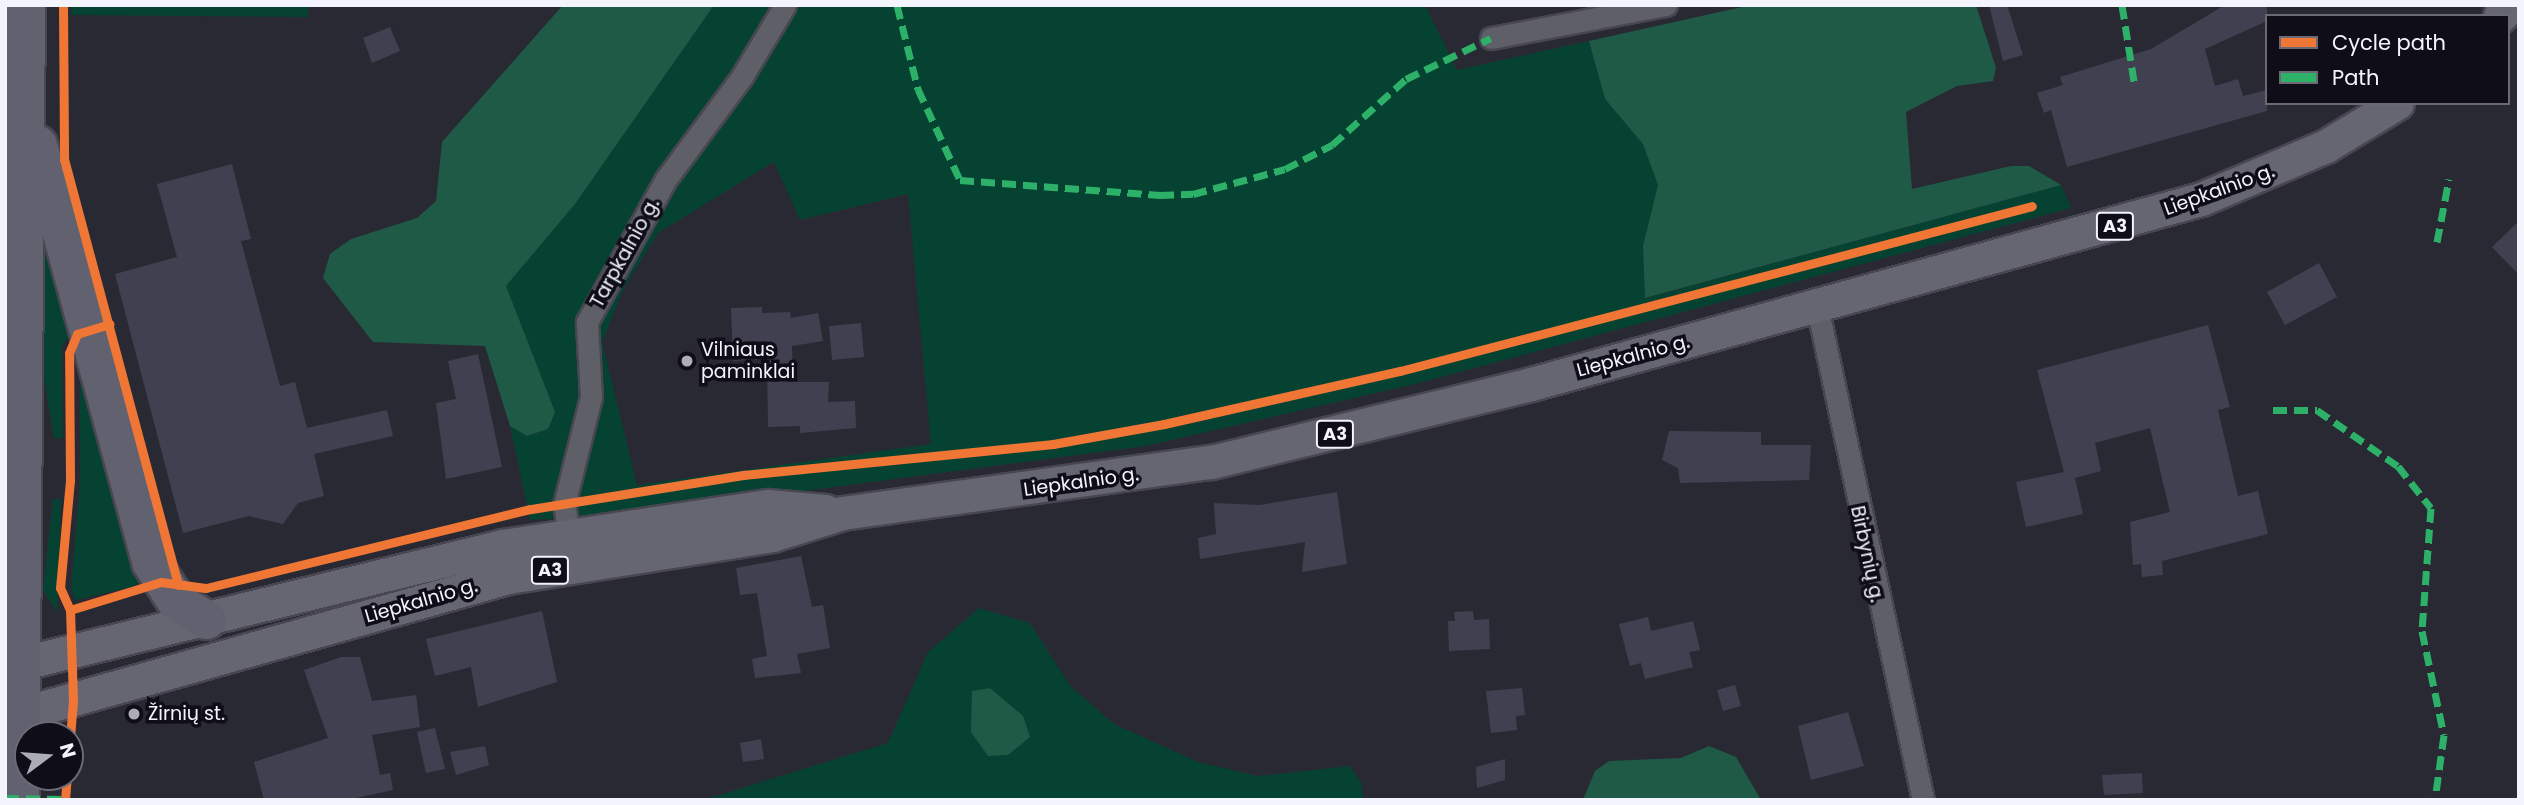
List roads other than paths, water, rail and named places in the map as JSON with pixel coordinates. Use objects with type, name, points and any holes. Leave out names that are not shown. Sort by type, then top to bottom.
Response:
[{"type":"highway","points":[[20,800],[13,716],[26,5]]},
{"type":"highway","points":[[26,101],[151,562],[176,601],[207,620]]},
{"type":"main road","name":"Liepkalnio g.","points":[[13,716],[460,589],[772,535],[842,513],[1224,459],[1817,306],[2201,199],[2326,146],[2394,105]]},
{"type":"main road","name":"Liepkalnio g.","points":[[14,665],[569,535],[768,506],[842,513]]},
{"type":"street","name":"Tarpkalnio g.","points":[[569,535],[564,505],[591,397],[586,348],[591,312],[666,179],[741,78],[785,5]]},
{"type":"street","points":[[1491,38],[1667,5]]},
{"type":"street","name":"Birbynių g.","points":[[1817,306],[1923,800]]},
{"type":"place","name":"Vilniaus paminklai","points":[[687,361]]},
{"type":"place","name":"Žirnių st.","points":[[134,714]]}]
